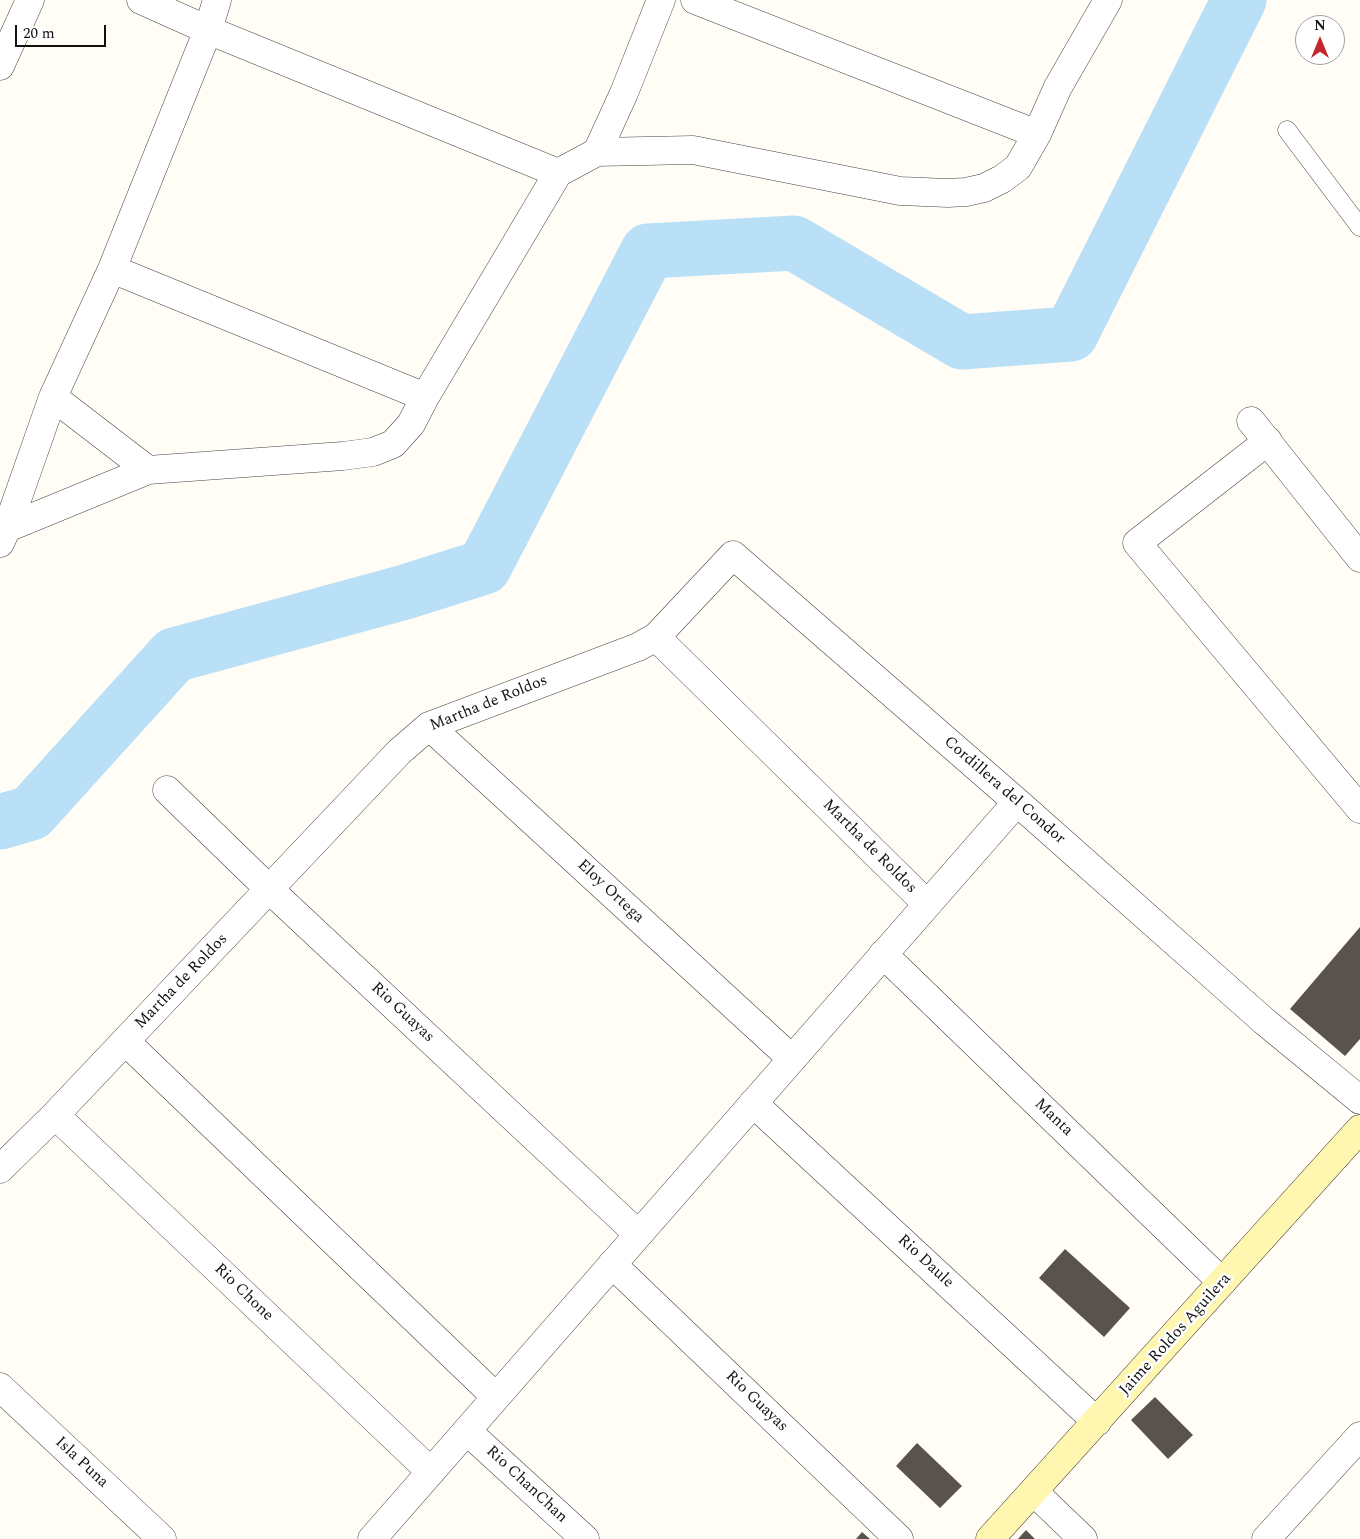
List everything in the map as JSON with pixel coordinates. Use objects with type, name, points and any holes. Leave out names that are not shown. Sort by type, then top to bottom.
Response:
[{"type":"street","points":[[0,66],[30,0]]},
{"type":"street","points":[[141,0],[208,30],[558,173]]},
{"type":"street","points":[[4,535],[53,397],[112,269],[208,30],[217,0]]},
{"type":"street","points":[[597,152],[624,93],[661,0]]},
{"type":"street","points":[[695,0],[1037,134]]},
{"type":"street","points":[[4,535],[148,470],[342,456],[373,452],[393,444],[411,424],[425,397],[558,173],[597,152],[693,150],[900,191],[948,193],[984,188],[1002,179],[1018,167],[1037,134],[1058,87],[1108,0]]},
{"type":"street","points":[[112,269],[425,397]]},
{"type":"street","points":[[53,397],[148,470]]},
{"type":"street","points":[[1360,558],[1260,431],[1137,543],[1360,809]]},
{"type":"street","name":"Cordillera del Condor","points":[[656,636],[733,554],[1264,1021],[1360,1100]]},
{"type":"street","name":"Martha de Roldos","points":[[0,1169],[55,1115],[399,752],[429,726],[638,647],[656,636],[927,904]]},
{"type":"street","name":"Eloy Ortega","points":[[429,726],[792,1059]]},
{"type":"street","name":"Rio Guayas","points":[[167,790],[270,890],[638,1234]]},
{"type":"street","points":[[372,1539],[1017,802]]},
{"type":"street","name":"Manta","points":[[883,954],[1222,1282]]},
{"type":"street","points":[[125,1041],[496,1397]]},
{"type":"street","name":"Rio Daule","points":[[754,1103],[1097,1422]]},
{"type":"street","name":"Rio Chone","points":[[55,1115],[431,1472]]},
{"type":"street","name":"Jaime Roldos Aguilera","points":[[990,1539],[1360,1129]]},
{"type":"street","name":"Rio Guayas","points":[[612,1264],[899,1539]]},
{"type":"street","name":"Isla Puna","points":[[0,1387],[162,1539]]},
{"type":"street","name":"Rio ChanChan","points":[[467,1431],[585,1539]]},
{"type":"street","points":[[1266,1539],[1360,1436]]},
{"type":"street","points":[[1034,1492],[1083,1539]]},
{"type":"lane","points":[[1287,130],[1360,227]]},
{"type":"building","points":[[1360,927],[1360,1039],[1345,1056],[1290,1009]]},
{"type":"building","points":[[1065,1249],[1130,1308],[1104,1337],[1039,1278]]},
{"type":"building","points":[[1155,1397],[1193,1435],[1168,1459],[1131,1420]]},
{"type":"building","points":[[917,1443],[962,1486],[940,1508],[896,1466]]},
{"type":"building","points":[[1026,1530],[1035,1539],[1018,1539]]},
{"type":"building","points":[[862,1532],[870,1539],[856,1539]]},
{"type":"waterway","points":[[0,822],[31,813],[174,655],[405,592],[484,567],[648,251],[794,243],[962,342],[1071,334],[1239,0]]}]
